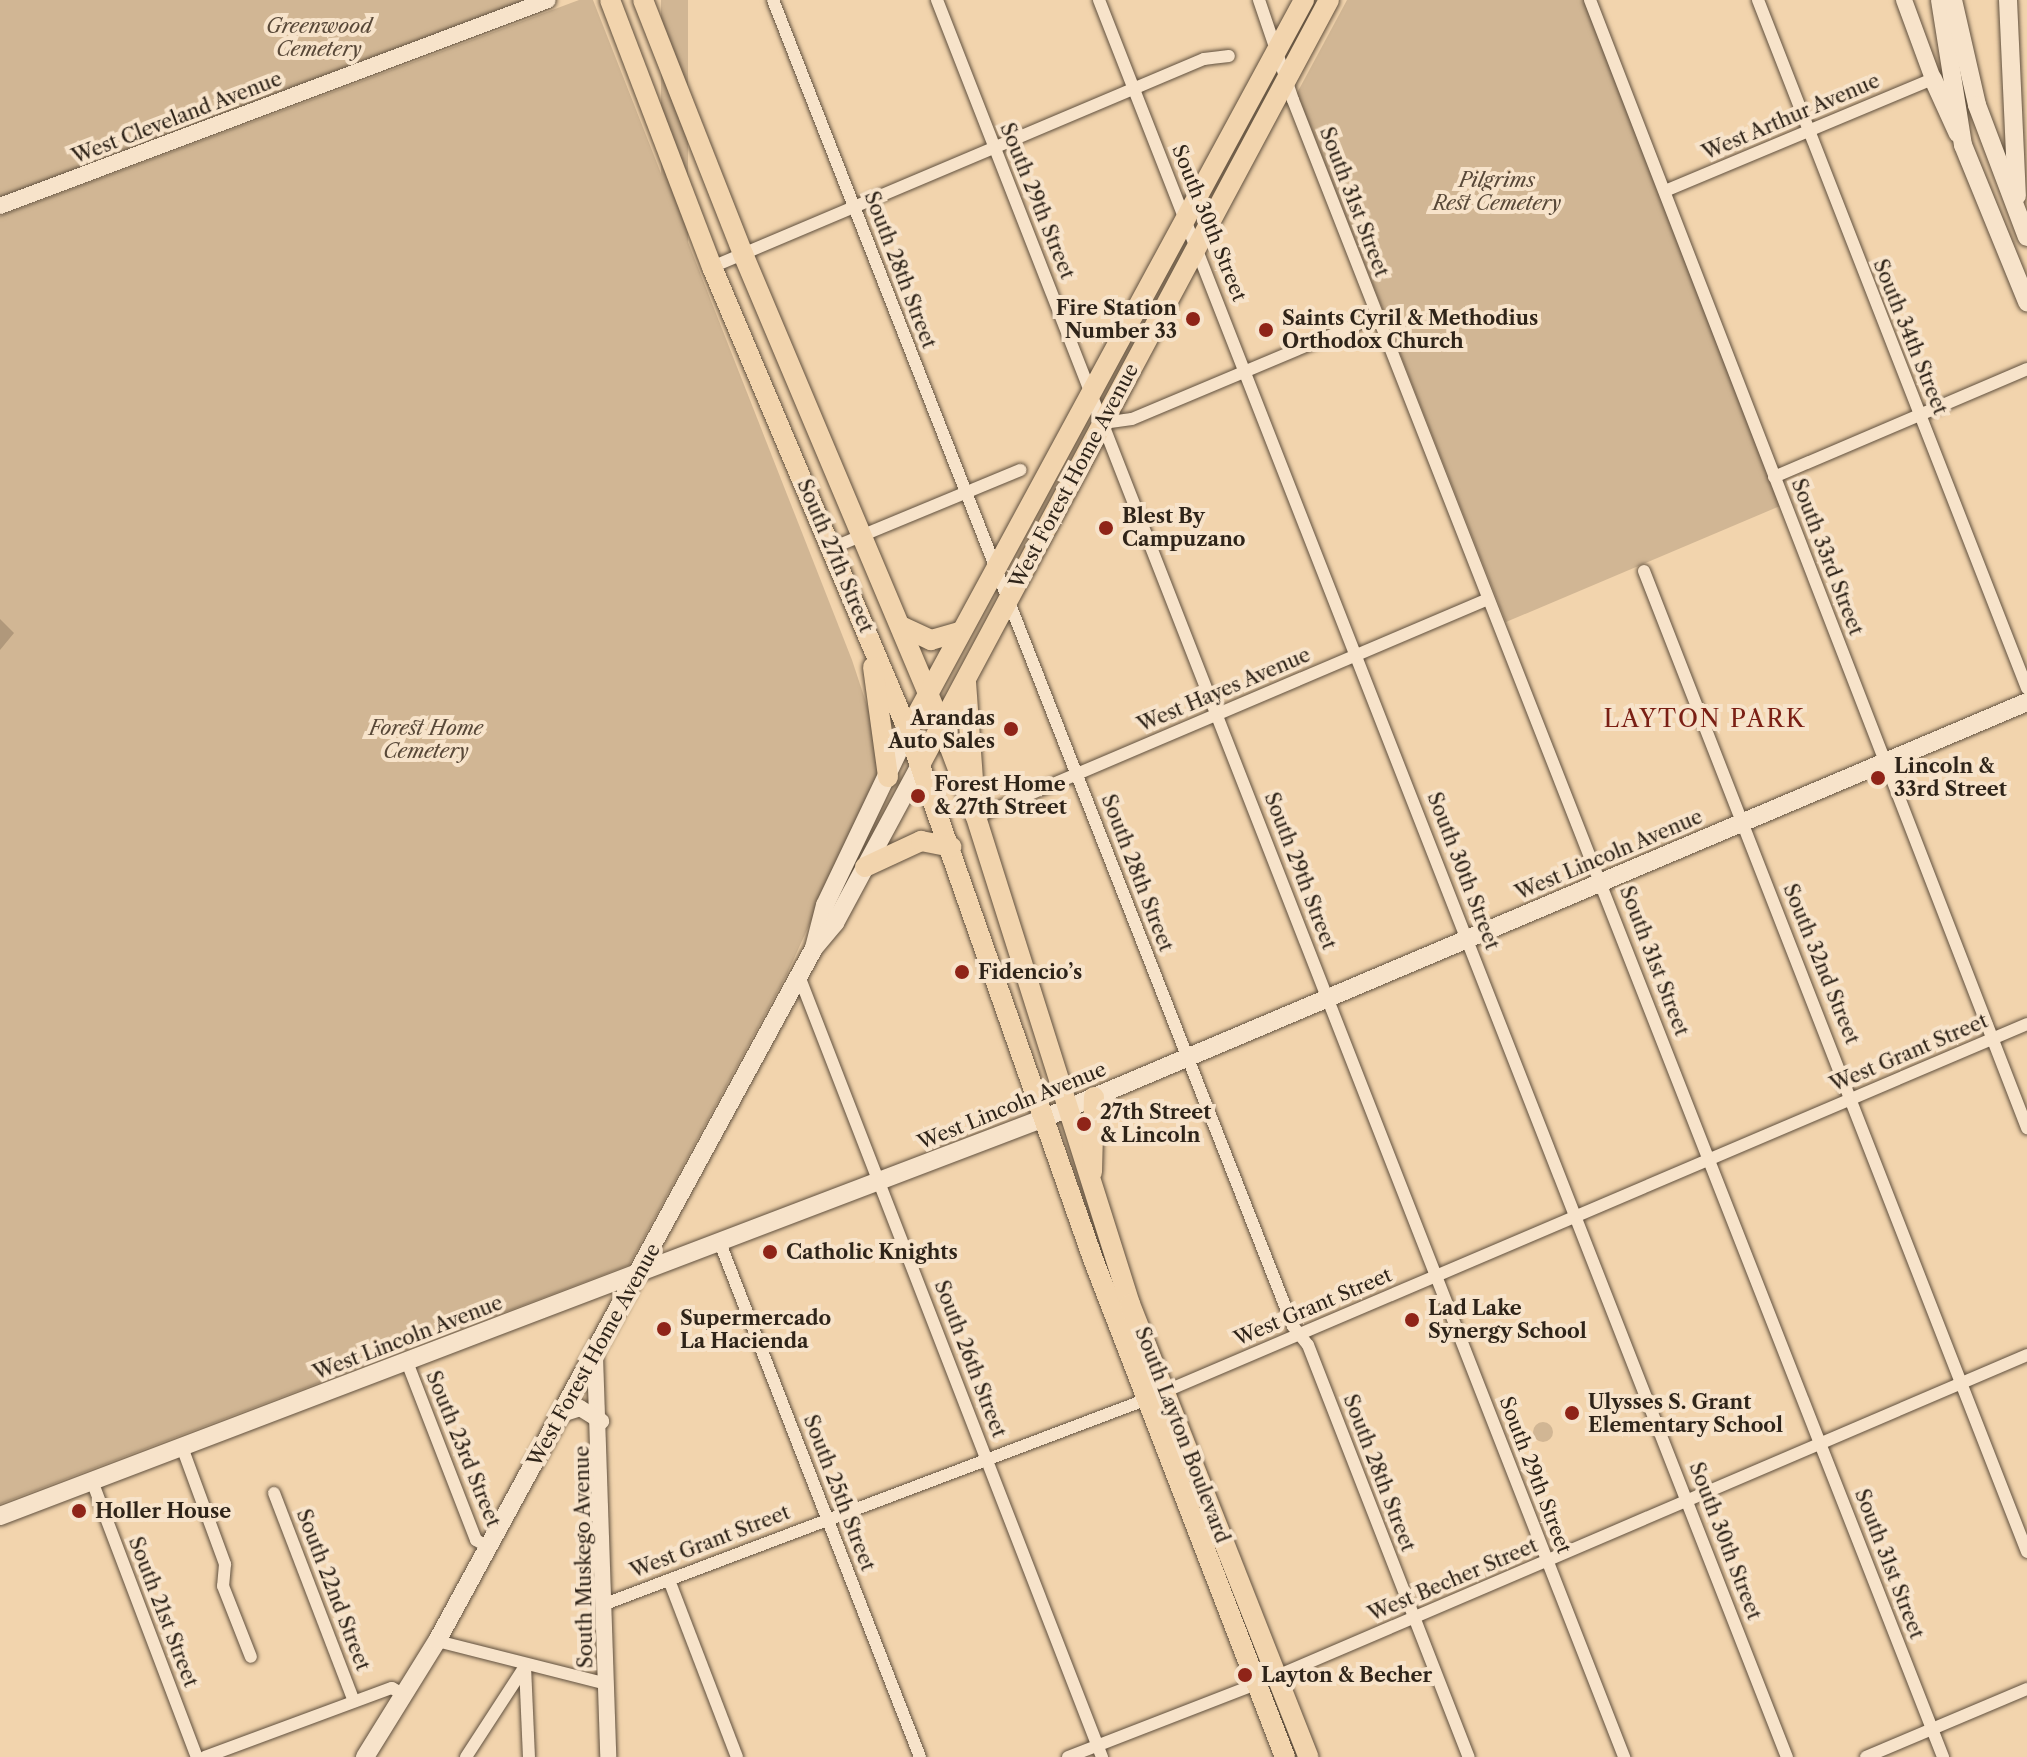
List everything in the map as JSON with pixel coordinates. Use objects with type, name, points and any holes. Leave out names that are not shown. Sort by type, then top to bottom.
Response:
[{"type":"main road","name":"South 27th Street","points":[[610,0],[712,267],[921,763],[1047,1117]]},
{"type":"main road","name":"South 27th Street","points":[[643,0],[743,254],[903,627],[941,724],[976,817],[1068,1108]]},
{"type":"main road","name":"West Forest Home Avenue","points":[[814,948],[825,905],[959,632],[1304,0]]},
{"type":"main road","name":"West Forest Home Avenue","points":[[365,1757],[437,1641],[595,1356],[814,948],[835,923],[1329,0]]},
{"type":"main road","points":[[1940,0],[1963,145]]},
{"type":"main road","points":[[1953,0],[1977,105],[2027,237]]},
{"type":"main road","points":[[2008,0],[2019,215]]},
{"type":"main road","points":[[1933,79],[2027,302]]},
{"type":"main road","points":[[903,627],[931,640],[959,632]]},
{"type":"main road","points":[[867,632],[888,777]]},
{"type":"main road","points":[[966,678],[976,817]]},
{"type":"main road","name":"West Lincoln Avenue","points":[[0,1516],[1047,1117],[2027,702]]},
{"type":"main road","points":[[865,867],[921,841],[951,847]]},
{"type":"main road","points":[[1091,1184],[1094,1097]]},
{"type":"main road","name":"South Layton Boulevard","points":[[1068,1108],[1091,1184],[1165,1392],[1308,1757]]},
{"type":"main road","name":"South Layton Boulevard","points":[[1047,1117],[1145,1400],[1285,1757]]},
{"type":"street","name":"West Cleveland Avenue","points":[[0,206],[548,0]]},
{"type":"street","name":"South 28th Street","points":[[773,0],[1188,1058],[1469,1757]]},
{"type":"street","name":"South 29th Street","points":[[937,0],[1624,1757]]},
{"type":"street","name":"South 30th Street","points":[[1099,0],[1787,1757]]},
{"type":"street","name":"South 31st Street","points":[[1259,0],[1377,316],[1602,882],[1943,1757]]},
{"type":"street","name":"South 33rd Street","points":[[1590,0],[2027,1128]]},
{"type":"street","name":"South 34th Street","points":[[1758,0],[2027,688]]},
{"type":"street","points":[[1904,0],[1933,79]]},
{"type":"street","points":[[712,267],[1212,56],[1229,56]]},
{"type":"street","name":"West Arthur Avenue","points":[[1665,191],[1933,79]]},
{"type":"street","points":[[1103,423],[1132,419],[1377,316]]},
{"type":"street","points":[[1774,477],[2027,369]]},
{"type":"street","points":[[832,548],[1020,470]]},
{"type":"street","name":"South 32nd Street","points":[[1644,571],[1853,1098],[2027,1552]]},
{"type":"street","name":"West Hayes Avenue","points":[[976,817],[1488,599]]},
{"type":"street","name":"South 26th Street","points":[[799,976],[1100,1751]]},
{"type":"street","name":"West Grant Street","points":[[605,1604],[1165,1392],[2027,1024]]},
{"type":"street","name":"South 25th Street","points":[[720,1243],[920,1757]]},
{"type":"street","name":"West Becher Street","points":[[1068,1757],[1100,1751],[2027,1355]]},
{"type":"street","name":"South Muskego Avenue","points":[[595,1356],[601,1421],[608,1757]]},
{"type":"street","name":"South 23rd Street","points":[[407,1362],[476,1540],[488,1547]]},
{"type":"street","points":[[562,1414],[580,1408],[601,1421]]},
{"type":"street","points":[[182,1447],[225,1564],[223,1586],[251,1657]]},
{"type":"street","name":"South 21st Street","points":[[92,1481],[197,1757]]},
{"type":"street","name":"South 22nd Street","points":[[274,1493],[354,1701]]},
{"type":"street","points":[[669,1580],[737,1757]]},
{"type":"street","points":[[437,1641],[525,1666],[607,1684]]},
{"type":"street","points":[[466,1757],[525,1666]]},
{"type":"street","points":[[525,1666],[529,1757]]},
{"type":"street","points":[[205,1757],[392,1688],[404,1695]]},
{"type":"street","points":[[1866,1757],[2027,1689]]},
{"type":"green space","name":"Greenwood Cemetery","points":[[0,0],[527,0],[0,198]]},
{"type":"green space","name":"Forest Home Cemetery","points":[[579,0],[593,0],[852,660],[883,754],[881,766],[787,974],[629,1265],[0,1504],[0,216]]},
{"type":"green space","points":[[661,0],[688,0],[688,255],[661,255]]},
{"type":"green space","name":"Pilgrims Rest Cemetery","points":[[1347,0],[1584,0],[1780,506],[1506,622],[1297,93]]},
{"type":"green space","points":[[1543,1422],[1550,1425],[1553,1432],[1550,1439],[1543,1442],[1536,1439],[1533,1432],[1536,1425]]},
{"type":"shaded area","points":[[0,619],[14,633],[0,650]]},
{"type":"place","name":"Fire Station Number 33","points":[[1193,319]]},
{"type":"place","name":"Saints Cyril & Methodius Orthodox Church","points":[[1266,330]]},
{"type":"place","name":"Blest By Campuzano","points":[[1106,528]]},
{"type":"place","name":"Arandas Auto Sales","points":[[1011,729]]},
{"type":"place","name":"Lincoln & 33rd Street","points":[[1878,778]]},
{"type":"place","name":"Forest Home & 27th Street","points":[[918,796]]},
{"type":"place","name":"Fidencio’s","points":[[962,972]]},
{"type":"place","name":"27th Street & Lincoln","points":[[1084,1124]]},
{"type":"place","name":"Catholic Knights","points":[[770,1252]]},
{"type":"place","name":"Lad Lake Synergy School","points":[[1412,1320]]},
{"type":"place","name":"Supermercado La Hacienda","points":[[664,1329]]},
{"type":"place","name":"Ulysses S. Grant Elementary School","points":[[1572,1413]]},
{"type":"place","name":"Holler House","points":[[79,1511]]},
{"type":"place","name":"Layton & Becher","points":[[1245,1675]]},
{"type":"district","name":"LAYTON PARK","points":[[1705,719]]}]
